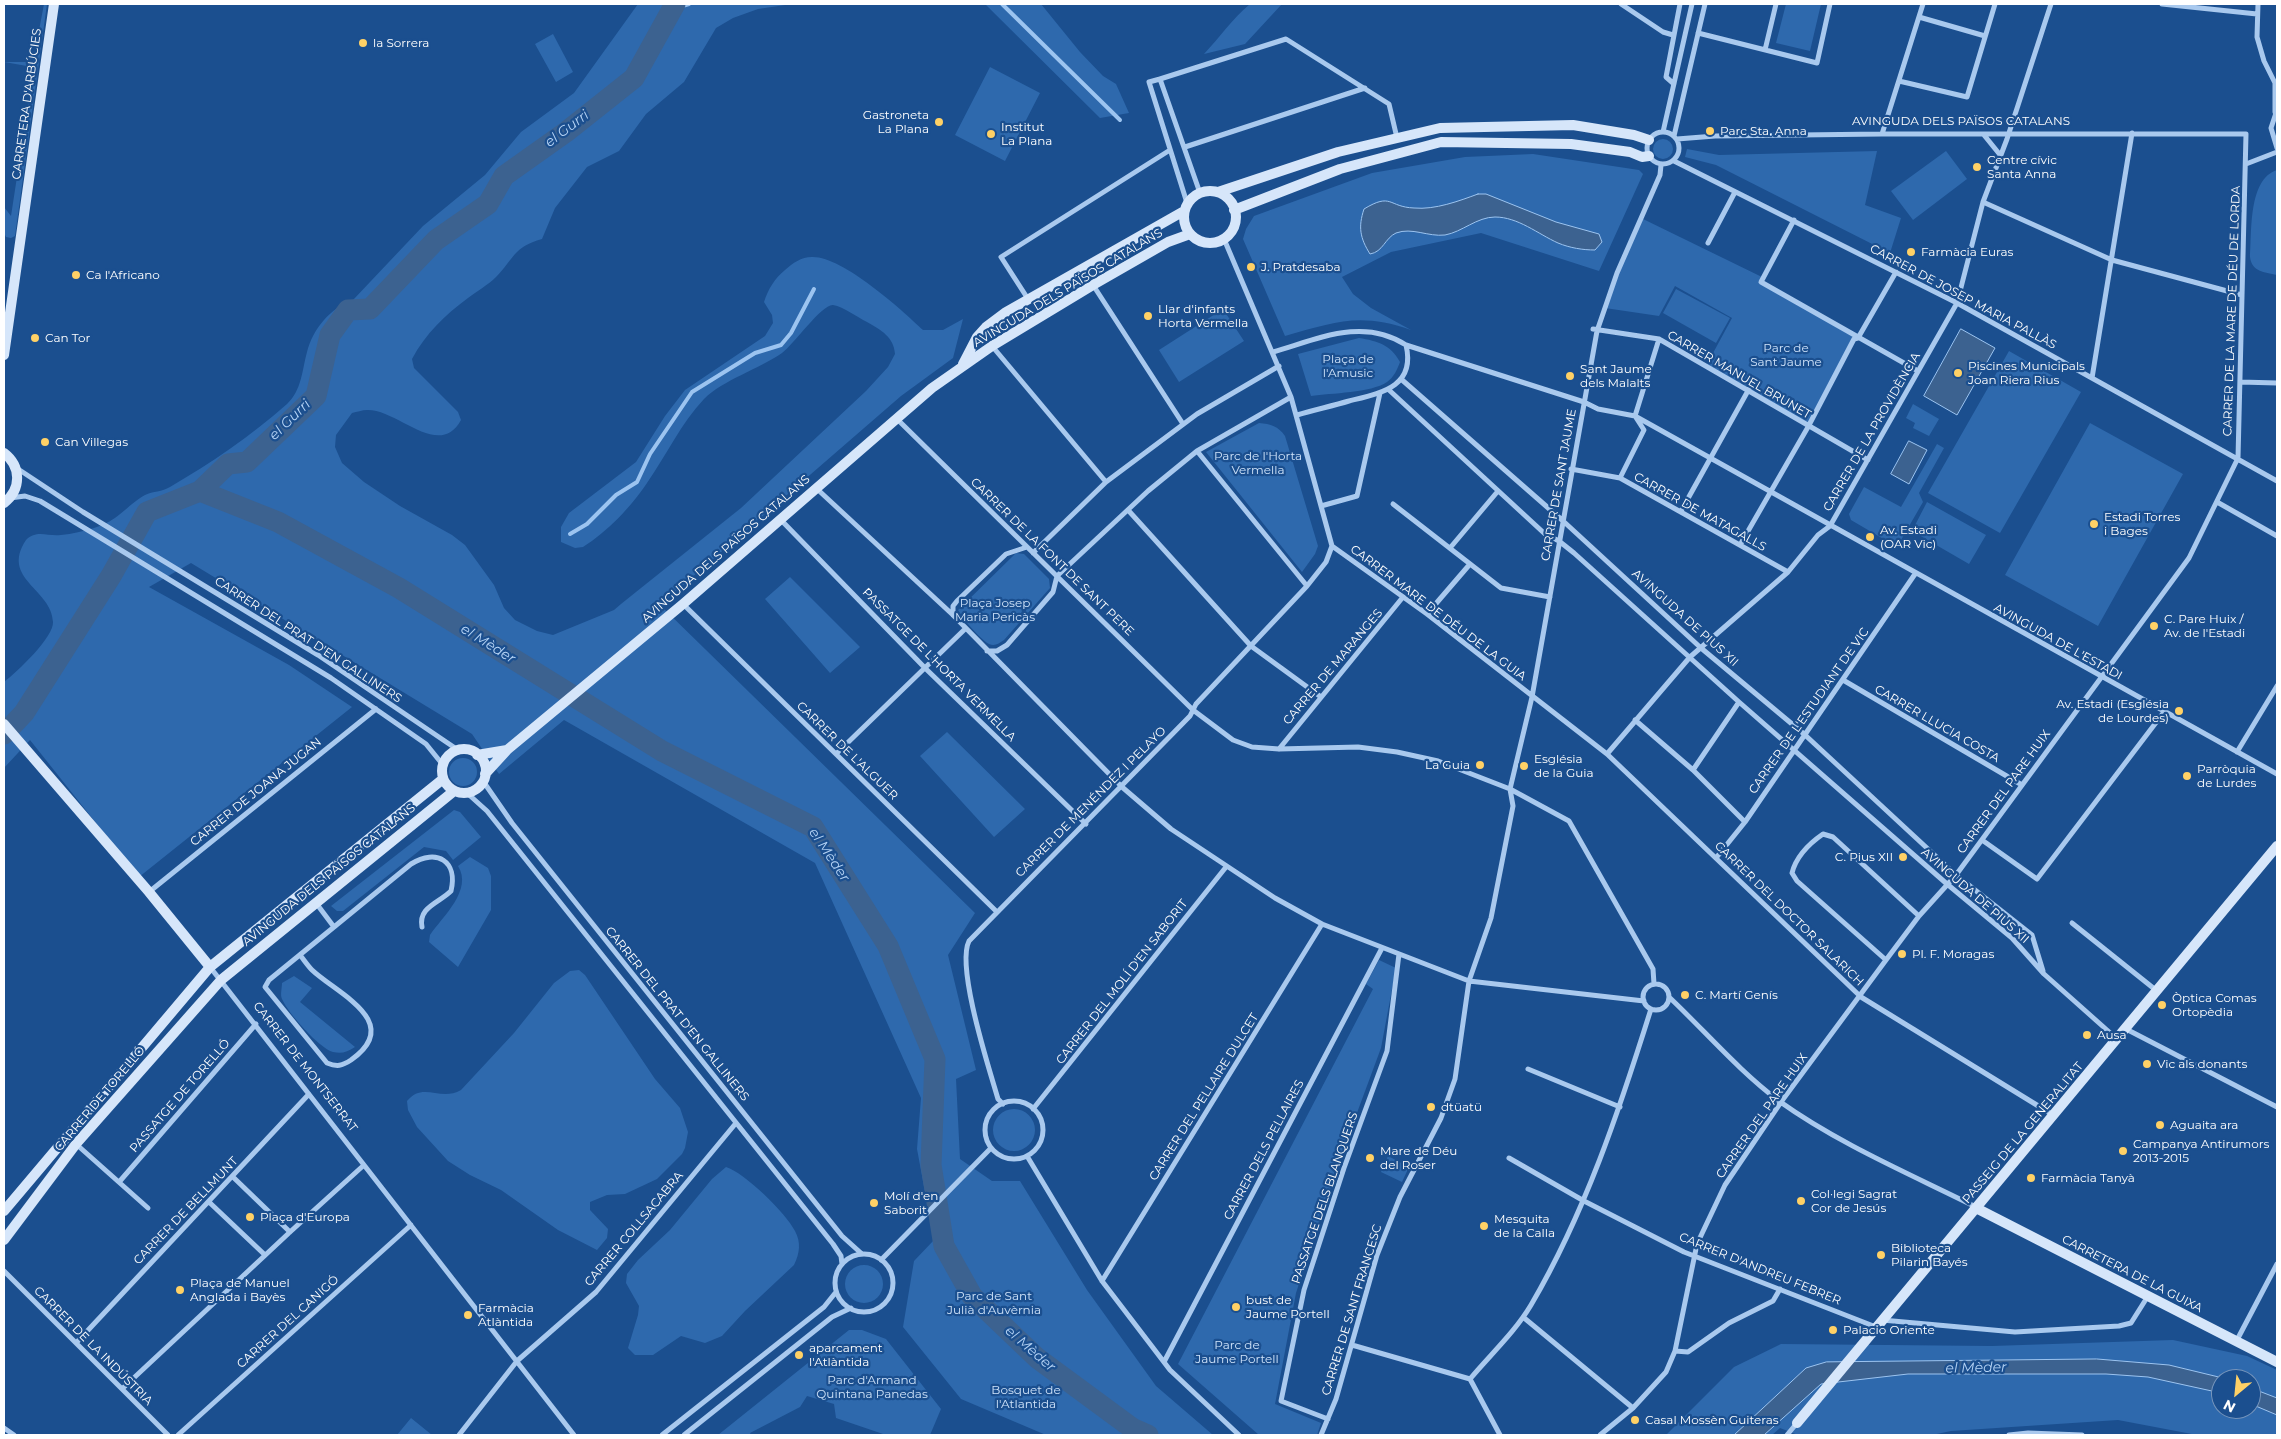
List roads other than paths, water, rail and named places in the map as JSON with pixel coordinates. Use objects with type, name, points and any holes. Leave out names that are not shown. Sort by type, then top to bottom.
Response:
[{"type":"street","name":"CARRETERA D'ARBÚCIES","points":[[4,355],[54,4]]},
{"type":"street","points":[[1621,4],[1663,32],[1673,35]]},
{"type":"street","points":[[1674,84],[1666,77],[1680,4]]},
{"type":"street","points":[[1663,132],[1692,4]]},
{"type":"street","points":[[1675,138],[1663,132],[1653,135],[1648,140],[1648,156],[1660,165],[1674,161],[1680,151],[1675,138],[1705,4]]},
{"type":"street","points":[[1765,50],[1776,4]]},
{"type":"street","points":[[1698,33],[1817,63],[1830,4]]},
{"type":"street","points":[[1882,134],[1923,4]]},
{"type":"street","points":[[1899,81],[1967,97],[1994,4]]},
{"type":"street","name":"CARRER DE LA PROVIDÈNCIA","points":[[1607,754],[1690,657],[1788,572],[1818,535],[1830,526],[1956,304],[1983,202],[2009,134],[2051,4]]},
{"type":"street","points":[[2162,4],[2257,14]]},
{"type":"street","points":[[2246,164],[2277,150],[2271,128],[2276,111],[2276,84],[2264,61],[2257,38],[2258,4]]},
{"type":"street","points":[[1919,17],[1985,36]]},
{"type":"street","points":[[1218,192],[1228,199],[1234,210],[1234,226],[1224,239],[1206,242],[1190,234],[1186,227],[1186,207],[1149,82],[1286,40],[1389,104],[1397,138]]},
{"type":"street","points":[[1160,79],[1200,193]]},
{"type":"street","points":[[1185,148],[1365,88]]},
{"type":"street","points":[[1186,207],[1200,193],[1218,192],[1338,152],[1440,128],[1573,125],[1634,135],[1648,140]]},
{"type":"street","name":"AVINGUDA DELS PAÏSOS CATALANS","points":[[1675,138],[1882,134],[2246,134]]},
{"type":"street","points":[[2092,378],[2132,134]]},
{"type":"street","name":"CARRER DE LA MARE DE DÉU DE LORDA","points":[[2238,458],[2246,134]]},
{"type":"street","points":[[1984,135],[2001,156]]},
{"type":"street","points":[[1234,210],[1340,169],[1441,142],[1571,144],[1630,152],[1642,157],[1648,156]]},
{"type":"street","points":[[1028,299],[1001,257],[1170,150]]},
{"type":"street","name":"CARRER DE JOSEP MARIA PALLÀS","points":[[1674,161],[1896,272],[2277,481]]},
{"type":"street","name":"CARRER DE SANT JAUME","points":[[1510,789],[1532,697],[1595,330],[1617,273],[1660,175],[1660,165]]},
{"type":"street","points":[[1708,243],[1735,192]]},
{"type":"street","points":[[1983,202],[2112,260],[2242,295]]},
{"type":"street","name":"AVINGUDA DELS PAÏSOS CATALANS","points":[[961,367],[977,337],[986,327],[1028,299],[1186,207]]},
{"type":"street","points":[[1794,220],[1761,282],[1918,371]]},
{"type":"street","name":"AVINGUDA DELS PAÏSOS CATALANS","points":[[484,778],[507,750],[683,604],[932,388],[992,346],[1093,284],[1168,242],[1190,234]]},
{"type":"street","points":[[1224,239],[1291,397],[1332,546]]},
{"type":"street","points":[[1740,545],[1808,426],[1854,339],[1858,338],[1896,272]]},
{"type":"street","points":[[1093,284],[1183,424]]},
{"type":"street","points":[[1273,352],[1327,336],[1362,330],[1391,335],[1406,345],[1409,356],[1407,367],[1401,379],[1389,390],[1297,415]]},
{"type":"street","name":"CARRER MANUEL BRUNET","points":[[1595,330],[1659,339],[1749,390],[1760,400],[1868,460]]},
{"type":"street","points":[[1620,478],[1644,430],[1635,416],[1659,339]]},
{"type":"street","name":"AVINGUDA DE L'ESTADI","points":[[1406,345],[1584,402],[1598,409],[1635,416],[1915,574],[2277,774]]},
{"type":"street","points":[[992,346],[1106,482]]},
{"type":"street","points":[[1033,553],[1106,482],[1197,414],[1279,366]]},
{"type":"street","name":"AVINGUDA DE PIUS XII","points":[[1401,379],[1562,520],[1701,648],[1804,734],[1956,875],[2032,935],[2044,974]]},
{"type":"street","points":[[2240,382],[2277,383]]},
{"type":"street","name":"AVINGUDA DE PIUS XII","points":[[1389,390],[1545,534],[1559,540],[1793,750],[2012,938],[2044,974]]},
{"type":"street","points":[[1681,511],[1749,390]]},
{"type":"street","points":[[1322,506],[1357,496],[1380,393]]},
{"type":"street","points":[[987,651],[997,651],[1007,645],[1053,592],[1057,576],[1128,510],[1197,451],[1291,397]]},
{"type":"street","name":"CARRER DE LA FONT DE SANT PERE","points":[[897,419],[1193,710],[1233,740],[1252,747],[1279,749],[1358,746],[1438,761],[1510,789],[1569,821],[1654,969],[1654,984]]},
{"type":"street","points":[[1197,451],[1307,586]]},
{"type":"street","points":[[4,453],[15,467],[17,481],[7,500]]},
{"type":"street","name":"CARRER DEL PARE HUIX","points":[[1600,1435],[1633,1408],[1666,1372],[1674,1351],[1697,1244],[1725,1185],[1781,1102],[1861,997],[1886,960],[1919,916],[1956,875],[2189,558],[2238,458]]},
{"type":"street","name":"CARRER DEL PRAT D'EN GALLINERS","points":[[15,467],[30,479],[351,676],[458,750]]},
{"type":"street","name":"CARRER DE MATAGALLS","points":[[1571,469],[1620,478],[1788,572]]},
{"type":"street","points":[[815,488],[953,615],[1122,787],[1171,829],[1226,867],[1322,924],[1469,981],[1644,1001],[1651,1009]]},
{"type":"street","points":[[1450,548],[1498,490]]},
{"type":"street","name":"CARRER DEL PRAT D'EN GALLINERS","points":[[7,500],[25,496],[40,501],[113,545],[331,678],[426,744],[443,765]]},
{"type":"street","points":[[2217,502],[2277,536]]},
{"type":"street","points":[[1393,504],[1501,588],[1550,597]]},
{"type":"street","points":[[1128,510],[1251,646],[1321,698]]},
{"type":"street","name":"PASSATGE DE L'HORTA VERMELLA","points":[[779,519],[925,668],[1086,824]]},
{"type":"street","name":"CARRER DE MENÉNDEZ I PELAYO","points":[[1003,1104],[998,1099],[979,1030],[965,960],[969,941],[1190,716],[1193,710],[1307,586],[1326,562],[1332,546]]},
{"type":"street","name":"CARRER MARE DE DÉU DE LA GUIA","points":[[1332,546],[1427,614],[1532,697]]},
{"type":"street","points":[[953,615],[954,606],[957,601],[1006,554],[1027,547]]},
{"type":"street","points":[[1427,614],[1470,564]]},
{"type":"street","name":"CARRER DE L'ESTUDIANT DE VIC","points":[[1716,858],[1745,822],[1915,574]]},
{"type":"street","name":"CARRER DE MARANGES","points":[[1279,749],[1404,597]]},
{"type":"street","name":"CARRER DE L'ALGUER","points":[[683,604],[997,912]]},
{"type":"street","points":[[836,754],[965,629]]},
{"type":"street","name":"CARRER LLUCIA COSTA","points":[[1843,680],[2022,785]]},
{"type":"street","points":[[2237,752],[2277,686]]},
{"type":"street","name":"CARRER DEL DOCTOR SALARICH","points":[[1532,697],[1607,754],[1861,997],[2054,1115]]},
{"type":"street","points":[[1693,770],[1739,702]]},
{"type":"street","name":"CARRER DE JOANA JUGAN","points":[[149,892],[376,709]]},
{"type":"street","points":[[1982,840],[2037,879],[2164,712]]},
{"type":"street","points":[[1635,720],[1693,770],[1745,822]]},
{"type":"street","name":"CARRER DE MONTSERRAT","points":[[4,724],[149,892],[221,980],[574,1435]]},
{"type":"street","points":[[458,750],[468,750],[478,755],[485,766],[484,778],[478,788],[467,793],[454,791],[443,779],[443,765],[448,756],[458,750]]},
{"type":"street","name":"AVINGUDA DELS PAÏSOS CATALANS","points":[[478,755],[507,750]]},
{"type":"street","name":"CARRER DEL PRAT D'EN GALLINERS","points":[[484,778],[512,823],[657,1006],[842,1236],[862,1254]]},
{"type":"street","name":"AVINGUDA DELS PAÏSOS CATALANS","points":[[210,967],[443,779]]},
{"type":"street","name":"CARRER DE SANT FRANCESC","points":[[1321,1435],[1352,1345],[1378,1255],[1400,1197],[1441,1118],[1454,1079],[1469,981],[1490,918],[1513,806],[1510,789]]},
{"type":"street","name":"AVINGUDA DELS PAÏSOS CATALANS","points":[[221,980],[454,791]]},
{"type":"street","name":"CARRER DEL PRAT D'EN GALLINERS","points":[[467,793],[487,810],[833,1244],[841,1256],[842,1264]]},
{"type":"street","points":[[1886,960],[1797,881],[1792,873],[1794,863],[1823,834],[1833,837],[1919,916]]},
{"type":"street","name":"PASSEIG DE LA GENERALITAT","points":[[1789,1435],[1868,1337],[2277,846]]},
{"type":"street","points":[[300,955],[312,970],[357,1003],[370,1025],[370,1037],[366,1046],[344,1065],[335,1066],[327,1063],[266,990],[269,980],[411,864],[422,857],[434,855],[442,859],[451,869],[454,878],[451,891],[424,911],[420,920],[422,927]]},
{"type":"street","name":"CARRER DEL MOLÍ D'EN SABORIT","points":[[1033,1109],[1226,867]]},
{"type":"street","points":[[316,903],[334,927]]},
{"type":"street","points":[[2072,923],[2157,991]]},
{"type":"street","name":"CARRER DEL PELLAIRE DULCET","points":[[1102,1281],[1322,924]]},
{"type":"street","name":"CARRER DELS PELLAIRES","points":[[1164,1362],[1382,948]]},
{"type":"street","name":"PASSATGE DELS BLANQUERS","points":[[1328,1419],[1281,1401],[1304,1290],[1344,1168],[1387,1051],[1399,954]]},
{"type":"street","name":"CARRER DE TORELLÓ","points":[[4,1210],[210,967]]},
{"type":"street","points":[[2044,974],[2118,1039]]},
{"type":"street","name":"CARRER DE TORELLÓ","points":[[4,1240],[76,1144],[221,980]]},
{"type":"street","points":[[1644,1001],[1646,989],[1654,984],[1663,986],[1669,997],[1763,1088],[1781,1102],[1845,1141],[1976,1208]]},
{"type":"street","points":[[1651,1009],[1663,1008],[1669,997]]},
{"type":"street","points":[[1470,1379],[1523,1317],[1584,1201],[1620,1106],[1651,1009]]},
{"type":"street","name":"PASSATGE DE TORELLÓ","points":[[120,1181],[256,1024]]},
{"type":"street","points":[[2126,1029],[2277,1107]]},
{"type":"street","points":[[1528,1069],[1620,1106]]},
{"type":"street","name":"CARRER DE BELLMUNT","points":[[77,1342],[309,1094]]},
{"type":"street","points":[[1019,1102],[1033,1109],[1039,1115],[1043,1131],[1038,1147],[1027,1156],[1012,1159],[1004,1157],[991,1148],[985,1132],[986,1123],[995,1108],[1003,1104],[1019,1102]]},
{"type":"street","name":"CARRER COLLSACABRA","points":[[459,1435],[517,1361],[596,1292],[736,1123]]},
{"type":"street","points":[[76,1144],[120,1181],[148,1208]]},
{"type":"street","points":[[881,1260],[991,1148]]},
{"type":"street","points":[[1027,1156],[1102,1281],[1164,1362],[1212,1411],[1239,1435]]},
{"type":"street","name":"CARRER D'ANDREU FEBRER","points":[[1509,1158],[1584,1201],[1694,1256],[1879,1324],[2014,1332],[2119,1326],[2131,1323],[2148,1296]]},
{"type":"street","points":[[122,1388],[364,1165]]},
{"type":"street","points":[[233,1177],[290,1232]]},
{"type":"street","points":[[209,1202],[266,1254]]},
{"type":"street","name":"CARRETERA DE LA GUIXA","points":[[1976,1208],[2277,1362]]},
{"type":"street","name":"CARRER DEL CANIGÓ","points":[[178,1435],[411,1225]]},
{"type":"street","points":[[862,1254],[881,1260],[892,1276],[893,1286],[890,1295],[884,1303],[873,1310],[859,1311],[844,1303],[836,1292],[836,1279],[842,1264],[852,1257],[862,1254]]},
{"type":"street","points":[[2237,1340],[2277,1264]]},
{"type":"street","name":"CARRER DE LA INDÚSTRIA","points":[[4,1271],[168,1435]]},
{"type":"street","points":[[1674,1351],[1688,1352],[1729,1323],[1773,1302],[1780,1289]]},
{"type":"street","points":[[662,1435],[824,1307],[836,1292]]},
{"type":"street","points":[[684,1435],[832,1317],[851,1308]]},
{"type":"street","points":[[1523,1317],[1633,1408]]},
{"type":"street","points":[[1352,1345],[1470,1379],[1500,1435]]},
{"type":"street","points":[[4,1428],[14,1435]]},
{"type":"street","points":[[2009,1435],[2028,1433],[2082,1435]]},
{"type":"water","points":[[1478,194],[1486,194],[1556,222],[1599,234],[1602,242],[1595,250],[1572,247],[1558,243],[1520,223],[1495,217],[1482,219],[1445,235],[1402,231],[1392,235],[1378,251],[1370,254],[1364,243],[1361,232],[1362,215],[1364,209],[1373,204],[1385,201],[1406,207],[1430,208]]},
{"type":"water","name":"Piscines Municipals Joan Riera Rius","points":[[1961,329],[1995,348],[1957,415],[1924,396]]},
{"type":"water","points":[[1909,441],[1927,450],[1909,484],[1891,474]]},
{"type":"water","points":[[2097,1359],[2169,1365],[2211,1375],[2211,1391],[2148,1377],[2106,1374],[1908,1374],[1821,1384],[1764,1435],[1734,1435],[1806,1368],[1826,1362]]},
{"type":"water","points":[[2261,1392],[2277,1398],[2277,1415],[2261,1408]]},
{"type":"waterway","name":"el Gurri","points":[[4,734],[24,713],[111,576],[147,512],[200,491],[228,464],[247,462],[316,396],[330,335],[348,310],[370,309],[436,240],[488,204],[504,176],[566,132],[634,78],[675,4]]},
{"type":"waterway","points":[[672,9],[689,4]]},
{"type":"waterway","points":[[1002,4],[1120,120]]},
{"type":"waterway","points":[[570,534],[587,524],[616,495],[637,482],[650,454],[692,392],[755,353],[781,345],[791,333],[814,289]]},
{"type":"waterway","name":"el Mèder","points":[[200,491],[278,522],[399,588],[662,751],[813,827],[888,946],[935,1059],[931,1165],[944,1246],[972,1296],[1037,1358],[1132,1428],[1148,1435]]},
{"type":"place","name":"la Sorrera","points":[[363,43]]},
{"type":"place","name":"Gastroneta La Plana","points":[[939,122]]},
{"type":"place","name":"Parc Sta. Anna","points":[[1710,131]]},
{"type":"place","name":"Institut La Plana","points":[[991,134]]},
{"type":"place","name":"Centre cívic Santa Anna","points":[[1977,167]]},
{"type":"place","name":"Farmàcia Euras","points":[[1911,252]]},
{"type":"place","name":"J. Pratdesaba","points":[[1251,267]]},
{"type":"place","name":"Ca l'Africano","points":[[76,275]]},
{"type":"place","name":"Llar d'infants Horta Vermella","points":[[1148,316]]},
{"type":"place","name":"Can Tor","points":[[35,338]]},
{"type":"place","name":"Piscines Municipals Joan Riera Rius","points":[[1958,373]]},
{"type":"place","name":"Sant Jaume dels Malalts","points":[[1570,376]]},
{"type":"place","name":"Can Villegas","points":[[45,442]]},
{"type":"place","name":"Estadi Torres i Bages","points":[[2094,524]]},
{"type":"place","name":"Av. Estadi (OAR Vic)","points":[[1870,537]]},
{"type":"place","name":"C. Pare Huix / Av. de l'Estadi","points":[[2154,626]]},
{"type":"place","name":"Av. Estadi (Església de Lourdes)","points":[[2179,711]]},
{"type":"place","name":"La Guia","points":[[1480,765]]},
{"type":"place","name":"Església de la Guia","points":[[1524,766]]},
{"type":"place","name":"Parròquia de Lurdes","points":[[2187,776]]},
{"type":"place","name":"C. Pius XII","points":[[1903,857]]},
{"type":"place","name":"Pl. F. Moragas","points":[[1902,954]]},
{"type":"place","name":"C. Martí Genís","points":[[1685,995]]},
{"type":"place","name":"Òptica Comas Ortopèdia","points":[[2162,1005]]},
{"type":"place","name":"Ausa","points":[[2087,1035]]},
{"type":"place","name":"Vic als donants","points":[[2147,1064]]},
{"type":"place","name":"dtüatü","points":[[1431,1107]]},
{"type":"place","name":"Aguaita ara","points":[[2160,1125]]},
{"type":"place","name":"Campanya Antirumors 2013-2015","points":[[2123,1151]]},
{"type":"place","name":"Mare de Déu del Roser","points":[[1370,1158]]},
{"type":"place","name":"Farmàcia Tanyà","points":[[2031,1178]]},
{"type":"place","name":"Col·legi Sagrat Cor de Jesús","points":[[1801,1201]]},
{"type":"place","name":"Molí d'en Saborit","points":[[874,1203]]},
{"type":"place","name":"Plaça d'Europa","points":[[250,1217]]},
{"type":"place","name":"Mesquita de la Calla","points":[[1484,1226]]},
{"type":"place","name":"Biblioteca Pilarin Bayés","points":[[1881,1255]]},
{"type":"place","name":"Plaça de Manuel Anglada i Bayès","points":[[180,1290]]},
{"type":"place","name":"bust de Jaume Portell","points":[[1236,1307]]},
{"type":"place","name":"Farmàcia Atlàntida","points":[[468,1315]]},
{"type":"place","name":"Palacio Oriente","points":[[1833,1330]]},
{"type":"place","name":"aparcament l'Atlàntida","points":[[799,1355]]},
{"type":"place","name":"Casal Mossèn Guiteras","points":[[1635,1420]]},
{"type":"park label","name":"Parc de Sant Jaume","points":[[1786,355]]},
{"type":"park label","name":"Plaça de l'Amusic","points":[[1348,366]]},
{"type":"park label","name":"Parc de l'Horta Vermella","points":[[1258,463]]},
{"type":"park label","name":"Plaça Josep Maria Pericàs","points":[[995,610]]},
{"type":"park label","name":"Parc de Sant Julià d'Auvèrnia","points":[[994,1303]]},
{"type":"park label","name":"Parc de Jaume Portell","points":[[1237,1352]]},
{"type":"park label","name":"Parc d'Armand Quintana Panedas","points":[[872,1387]]},
{"type":"park label","name":"Bosquet de l'Atlantida","points":[[1026,1397]]}]
